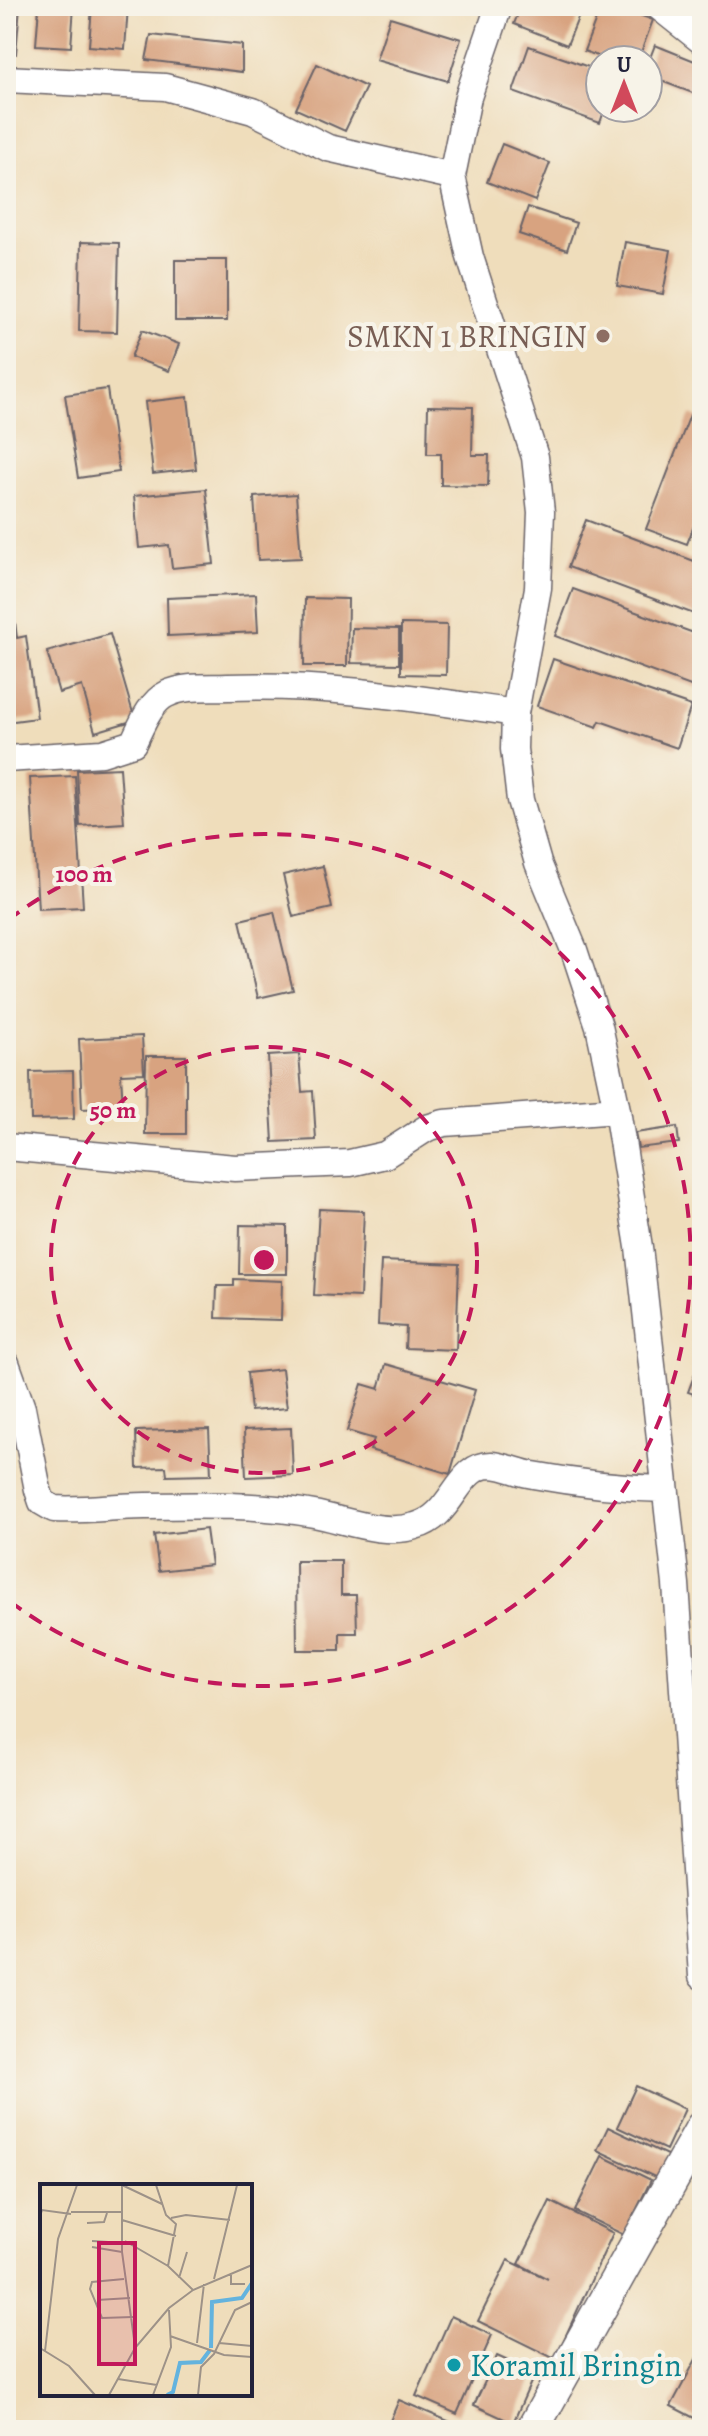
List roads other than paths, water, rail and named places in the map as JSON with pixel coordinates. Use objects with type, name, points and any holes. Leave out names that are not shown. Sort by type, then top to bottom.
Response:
[{"type":"street","points":[[499,6],[468,97],[452,176],[470,257],[535,457],[541,512],[538,588],[515,713],[514,749],[520,800],[538,863],[574,950],[599,1026],[617,1110],[639,1247],[676,1584],[702,1976]]},
{"type":"street","points":[[658,6],[702,41]]},
{"type":"street","points":[[6,79],[165,87],[253,111],[328,148],[452,176]]},
{"type":"street","points":[[6,759],[102,753],[133,743],[153,705],[165,694],[185,689],[272,685],[383,692],[515,713]]},
{"type":"street","points":[[6,1147],[235,1168],[350,1163],[385,1155],[427,1128],[444,1123],[617,1110]]},
{"type":"street","points":[[6,1363],[22,1408],[38,1490],[42,1502],[54,1509],[146,1506],[264,1510],[311,1514],[395,1529],[416,1526],[432,1519],[446,1508],[465,1476],[477,1467],[490,1465],[619,1488],[665,1489]]},
{"type":"street","points":[[532,2430],[702,2127]]},
{"type":"place","name":"SMKN 1 BRINGIN","points":[[603,336]]},
{"type":"place","name":"Koramil Bringin","points":[[454,2365]]}]
